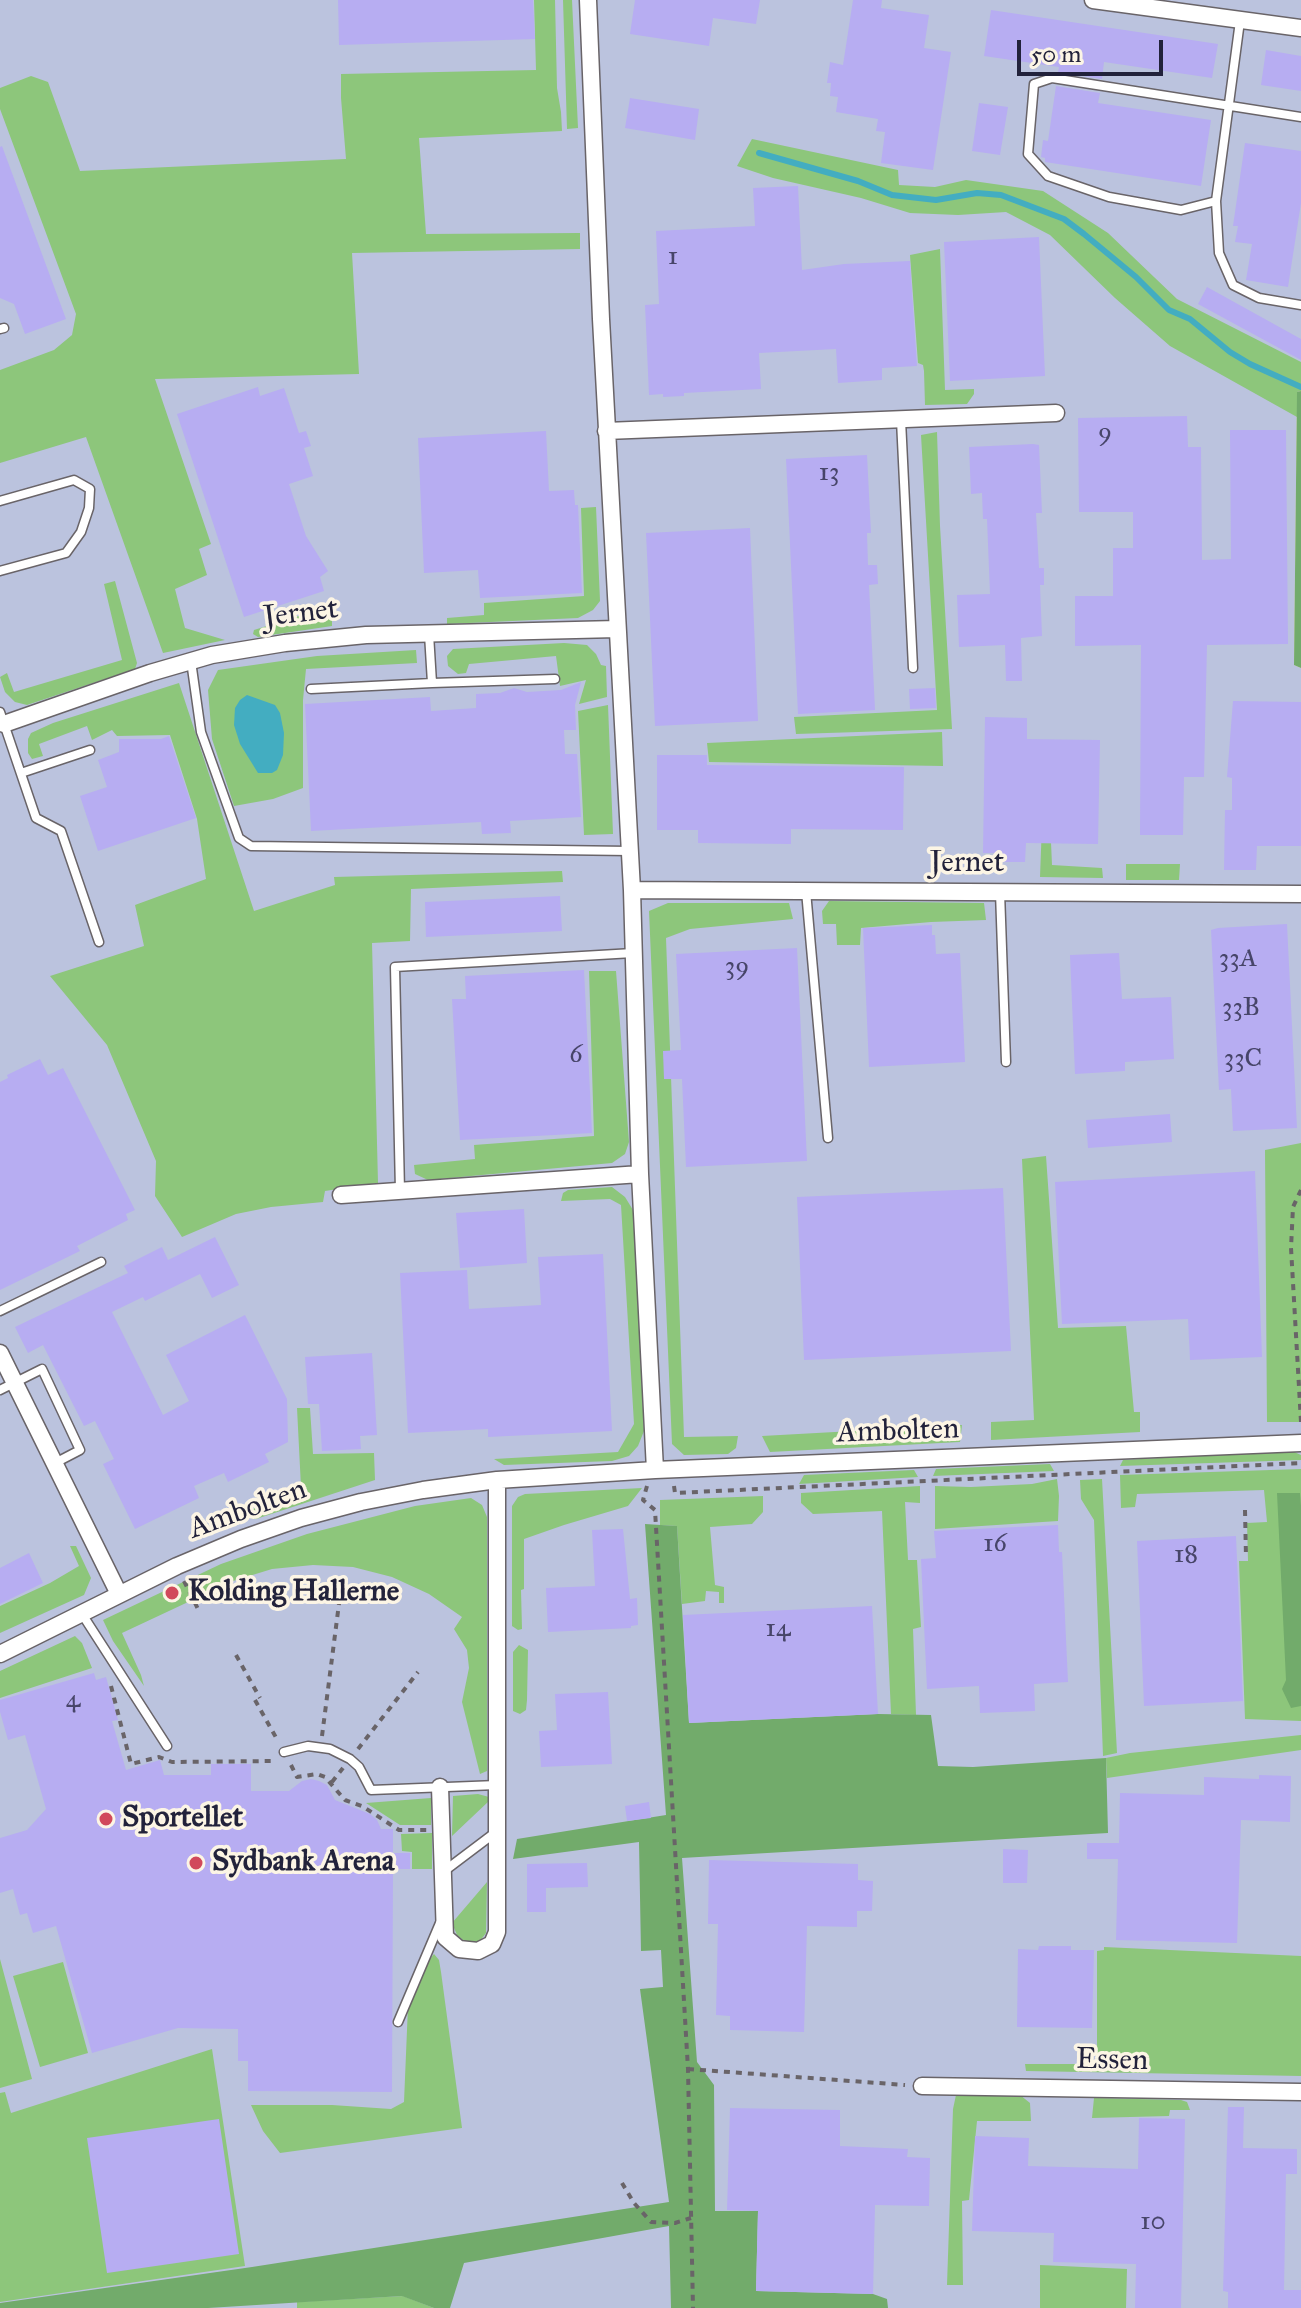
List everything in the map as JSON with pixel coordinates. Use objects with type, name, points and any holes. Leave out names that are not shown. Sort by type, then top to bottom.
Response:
[{"type":"street","points":[[588,0],[606,431],[632,890],[640,1174],[663,1469]]},
{"type":"street","points":[[1093,0],[1301,28]]},
{"type":"street","points":[[606,431],[1056,413]]},
{"type":"street","name":"Jernet","points":[[2,718],[212,655],[285,643],[366,635],[617,629]]},
{"type":"street","name":"Jernet","points":[[632,890],[1301,894]]},
{"type":"street","points":[[341,1195],[640,1174]]},
{"type":"street","points":[[0,1353],[8,1387],[55,1463],[119,1594]]},
{"type":"street","name":"Ambolten","points":[[0,1654],[177,1566],[241,1539],[301,1518],[423,1490],[497,1480],[663,1469],[1301,1443]]},
{"type":"street","points":[[440,1787],[445,1937],[459,1949],[478,1951],[492,1944],[497,1932],[497,1480]]},
{"type":"street","name":"Essen","points":[[922,2086],[1301,2092]]},
{"type":"lane","points":[[1240,20],[1216,201],[1219,253],[1233,285],[1259,298],[1301,305]]},
{"type":"lane","points":[[1216,201],[1181,210],[1109,197],[1048,176],[1028,154],[1034,84],[1052,78],[1301,117]]},
{"type":"lane","points":[[901,419],[913,668]]},
{"type":"lane","points":[[0,501],[74,480],[90,489],[89,508],[81,532],[66,553],[0,571]]},
{"type":"lane","points":[[429,634],[432,683]]},
{"type":"lane","points":[[191,661],[201,732],[239,838],[251,846],[630,851]]},
{"type":"lane","points":[[311,689],[555,679]]},
{"type":"lane","name":"Jernet","points":[[2,718],[36,818],[61,831],[99,942]]},
{"type":"lane","points":[[20,769],[90,750]]},
{"type":"lane","points":[[806,891],[828,1138]]},
{"type":"lane","points":[[1000,892],[1006,1062]]},
{"type":"lane","points":[[400,1191],[395,967],[634,953]]},
{"type":"lane","points":[[0,1311],[101,1262]]},
{"type":"lane","points":[[8,1387],[42,1369],[80,1450],[55,1463]]},
{"type":"lane","points":[[82,1613],[167,1746]]},
{"type":"lane","points":[[284,1752],[295,1748],[330,1749],[350,1759],[366,1778],[371,1790],[497,1785]]},
{"type":"lane","points":[[442,1872],[497,1831]]},
{"type":"lane","points":[[398,2022],[443,1915]]},
{"type":"path","points":[[1301,1190],[1293,1207],[1291,1248],[1301,1422]]},
{"type":"path","points":[[693,2308],[688,2069],[655,1510],[643,1500],[646,1489],[663,1469],[675,1493],[1301,1463]]},
{"type":"path","points":[[1245,1510],[1246,1557]]},
{"type":"path","points":[[177,1566],[199,1611]]},
{"type":"path","points":[[320,1747],[341,1588]]},
{"type":"path","points":[[236,1655],[284,1752]]},
{"type":"path","points":[[332,1782],[418,1672]]},
{"type":"path","points":[[108,1678],[131,1764],[159,1757],[172,1762],[288,1761],[297,1777],[317,1774],[332,1782],[345,1800],[362,1806],[399,1830],[441,1830]]},
{"type":"path","points":[[688,2069],[922,2086]]},
{"type":"path","points":[[622,2183],[651,2222],[675,2223],[691,2218]]},
{"type":"shaded area","points":[[0,0],[1301,0],[1301,391],[1297,392],[1294,665],[1301,668],[1301,2308],[0,2308]]},
{"type":"green space","points":[[534,0],[555,0],[557,88],[562,131],[419,138],[426,234],[580,233],[580,249],[352,253],[359,374],[155,379],[211,544],[199,549],[207,575],[175,589],[185,628],[225,640],[163,653],[86,437],[0,463],[0,370],[54,350],[72,335],[76,314],[0,109],[0,88],[31,76],[48,82],[80,171],[346,159],[341,74],[536,70]]},
{"type":"green space","points":[[563,0],[572,0],[578,128],[567,129]]},
{"type":"green space","points":[[752,139],[898,170],[899,185],[935,187],[966,180],[1043,191],[1108,233],[1177,299],[1301,362],[1297,417],[1170,346],[1050,235],[1006,212],[958,215],[910,213],[861,198],[773,178],[737,166]]},
{"type":"green space","points":[[940,249],[945,390],[974,389],[967,404],[925,405],[923,365],[918,363],[910,255]]},
{"type":"green space","points":[[1301,391],[1301,668],[1294,665],[1297,392]]},
{"type":"green space","points":[[937,432],[952,729],[796,734],[794,717],[937,710],[921,435]]},
{"type":"green space","points":[[596,507],[600,601],[593,610],[578,618],[447,624],[447,618],[484,615],[484,603],[584,596],[581,508]]},
{"type":"green space","points":[[115,581],[137,663],[135,669],[27,705],[15,702],[5,692],[0,677],[7,673],[14,692],[122,660],[104,584]]},
{"type":"green space","points":[[319,614],[332,618],[332,626],[258,637],[253,634],[254,630],[302,615]]},
{"type":"green space","points":[[564,643],[587,645],[601,665],[606,666],[607,697],[579,704],[586,680],[560,686],[556,656],[469,664],[466,673],[458,674],[448,666],[447,656],[453,649]]},
{"type":"green space","points":[[416,650],[417,663],[306,669],[303,788],[273,799],[234,806],[212,739],[208,690],[218,670],[317,656]]},
{"type":"green space","points":[[179,683],[254,911],[335,885],[334,877],[562,871],[563,882],[411,889],[410,941],[372,943],[378,1183],[325,1191],[323,1202],[236,1214],[182,1237],[155,1196],[156,1161],[107,1045],[50,976],[144,946],[135,905],[206,879],[197,819],[170,735],[117,736],[112,730],[92,740],[87,726],[39,744],[43,756],[32,759],[28,753],[31,733],[53,723]]},
{"type":"green space","points":[[608,705],[613,834],[584,835],[578,711]]},
{"type":"green space","points":[[942,732],[943,766],[709,762],[707,743]]},
{"type":"green space","points":[[1043,797],[1049,797],[1052,865],[1102,868],[1103,878],[1040,877]]},
{"type":"green space","points":[[1126,864],[1180,864],[1179,880],[1126,880]]},
{"type":"green space","points":[[829,901],[984,903],[986,920],[861,928],[860,945],[837,945],[836,924],[823,924],[822,911]]},
{"type":"green space","points":[[668,903],[789,903],[793,919],[690,929],[666,938],[684,1437],[738,1436],[736,1448],[728,1454],[684,1455],[672,1444],[649,911]]},
{"type":"green space","points":[[589,971],[616,971],[629,1142],[625,1154],[612,1163],[428,1180],[415,1174],[414,1165],[475,1159],[474,1145],[594,1136]]},
{"type":"green space","points":[[1301,1143],[1301,1422],[1267,1422],[1265,1150]]},
{"type":"green space","points":[[1046,1156],[1058,1328],[1126,1326],[1134,1412],[1140,1412],[1140,1432],[991,1440],[991,1422],[1034,1420],[1022,1159]]},
{"type":"green space","points":[[612,1187],[625,1197],[633,1210],[644,1431],[638,1446],[629,1456],[612,1461],[504,1465],[494,1459],[618,1452],[634,1424],[621,1205],[610,1199],[561,1201],[563,1193],[568,1190]]},
{"type":"green space","points":[[297,1408],[310,1408],[313,1454],[374,1453],[375,1480],[256,1519],[245,1517],[253,1509],[301,1487]]},
{"type":"green space","points":[[962,1425],[960,1442],[770,1452],[762,1436]]},
{"type":"green space","points":[[1292,1451],[1301,1455],[1301,1460],[1120,1466],[1123,1460]]},
{"type":"green space","points":[[1050,1464],[1054,1471],[933,1476],[936,1469]]},
{"type":"green space","points":[[1301,1469],[1301,1721],[1245,1719],[1239,1561],[1248,1561],[1247,1523],[1267,1522],[1264,1490],[1137,1494],[1135,1507],[1121,1508],[1120,1475]]},
{"type":"green space","points":[[914,1470],[918,1477],[799,1484],[804,1475]]},
{"type":"green space","points":[[1057,1479],[1058,1521],[935,1529],[935,1486],[1032,1484]]},
{"type":"green space","points":[[1102,1479],[1117,1753],[1103,1756],[1094,1520],[1081,1499],[1080,1480]]},
{"type":"green space","points":[[920,1486],[920,1503],[905,1502],[908,1560],[917,1560],[921,1627],[913,1629],[916,1715],[891,1714],[882,1511],[813,1514],[801,1503],[801,1493]]},
{"type":"green space","points":[[642,1488],[628,1506],[524,1539],[522,1629],[512,1626],[512,1506],[518,1497],[525,1494]]},
{"type":"green space","points":[[1277,1493],[1300,1493],[1301,1506],[1301,1706],[1291,1708],[1282,1689],[1286,1680]]},
{"type":"green space","points":[[763,1496],[763,1512],[752,1524],[710,1527],[715,1585],[724,1587],[724,1603],[719,1603],[719,1592],[706,1591],[705,1601],[682,1604],[677,1526],[660,1525],[660,1500]]},
{"type":"green space","points":[[471,1498],[482,1505],[487,1517],[487,1771],[480,1774],[462,1702],[469,1668],[467,1650],[454,1629],[462,1617],[429,1594],[392,1577],[353,1567],[313,1565],[272,1569],[233,1581],[122,1633],[144,1686],[113,1641],[103,1620],[221,1564],[307,1534],[415,1506]]},
{"type":"green space","points":[[645,1524],[677,1526],[689,1723],[878,1714],[931,1715],[938,1766],[973,1767],[1106,1758],[1108,1833],[682,1858],[697,2062],[714,2085],[715,2211],[758,2211],[756,2291],[873,2294],[887,2299],[888,2308],[671,2308],[669,2226],[464,2263],[450,2308],[434,2308],[402,2296],[208,2308],[0,2308],[0,2303],[669,2202],[640,1989],[663,1987],[661,1950],[641,1951],[639,1842],[513,1859],[517,1839],[666,1815]]},
{"type":"green space","points":[[70,1546],[76,1546],[91,1578],[84,1595],[0,1633],[0,1606],[79,1566]]},
{"type":"green space","points":[[75,1636],[82,1643],[92,1668],[0,1698],[0,1671]]},
{"type":"green space","points":[[519,1645],[528,1650],[526,1710],[520,1714],[513,1711],[513,1652]]},
{"type":"green space","points":[[1301,1735],[1301,1750],[1107,1778],[1106,1758]]},
{"type":"green space","points":[[478,1794],[489,1797],[489,1801],[452,1836],[453,1796]]},
{"type":"green space","points":[[431,1798],[431,1825],[400,1825],[366,1803]]},
{"type":"green space","points":[[432,1833],[432,1869],[412,1869],[412,1852],[402,1851],[401,1834]]},
{"type":"green space","points":[[487,1882],[486,1933],[477,1945],[469,1945],[457,1935],[452,1923]]},
{"type":"green space","points":[[1104,1947],[1301,1956],[1301,2076],[1026,2071],[1025,2064],[1097,2064],[1097,1951],[1104,1950]]},
{"type":"green space","points":[[434,1954],[439,1960],[441,1972],[462,2128],[280,2153],[263,2131],[251,2105],[391,2109],[404,2102],[408,2006]]},
{"type":"green space","points":[[0,1959],[32,2079],[0,2088]]},
{"type":"green space","points":[[63,1962],[88,2053],[40,2067],[13,1976]]},
{"type":"green space","points":[[212,2049],[245,2266],[0,2302],[0,2093],[5,2092],[11,2113]]},
{"type":"green space","points":[[956,2095],[1020,2095],[1030,2103],[1031,2121],[977,2121],[969,2200],[962,2201],[963,2285],[947,2285],[953,2109]]},
{"type":"green space","points":[[1094,2098],[1181,2100],[1187,2102],[1190,2110],[1170,2110],[1169,2116],[1092,2118]]},
{"type":"green space","points":[[1040,2265],[1127,2269],[1126,2308],[1040,2308]]},
{"type":"green space","points":[[403,2296],[434,2308],[297,2308],[297,2302]]},
{"type":"water","points":[[247,695],[275,705],[280,713],[284,733],[283,755],[277,770],[272,773],[258,773],[240,744],[234,725],[235,708]]},
{"type":"building","points":[[338,0],[533,0],[535,39],[339,45]]},
{"type":"building","points":[[635,0],[760,0],[756,24],[713,18],[709,46],[630,34]]},
{"type":"building","points":[[853,0],[882,0],[881,8],[929,15],[924,48],[951,52],[933,170],[881,163],[885,132],[876,131],[878,119],[836,112],[838,97],[830,96],[831,83],[827,83],[830,62],[843,65]]},
{"type":"building","points":[[991,10],[1218,44],[1212,78],[1104,62],[1102,79],[1058,72],[1059,67],[984,56]]},
{"type":"building","points":[[1266,50],[1301,56],[1301,91],[1261,85]]},
{"type":"building","points":[[1056,86],[1100,93],[1098,103],[1211,120],[1201,186],[1045,162],[1045,158],[1041,157],[1043,140],[1048,141]]},
{"type":"building","points":[[630,98],[699,109],[695,140],[625,128]]},
{"type":"building","points":[[979,103],[1008,107],[1000,155],[972,151]]},
{"type":"building","points":[[1245,143],[1301,151],[1301,203],[1288,287],[1246,280],[1252,244],[1235,242],[1238,226],[1233,226]]},
{"type":"building","points":[[2,146],[66,319],[25,334],[14,304],[0,298]]},
{"type":"building","points":[[798,186],[802,270],[844,264],[910,261],[917,366],[882,368],[882,380],[838,383],[836,349],[759,353],[761,389],[684,393],[684,396],[649,395],[645,305],[659,304],[656,231],[755,226],[753,188]]},
{"type":"building","points":[[1039,237],[1045,376],[950,381],[944,242]]},
{"type":"building","points":[[1207,287],[1301,339],[1301,360],[1198,304]]},
{"type":"building","points":[[258,387],[260,396],[284,388],[299,433],[306,431],[311,446],[304,448],[313,476],[289,484],[306,536],[328,571],[320,577],[324,591],[244,617],[177,414]]},
{"type":"building","points":[[1187,416],[1188,447],[1201,447],[1202,560],[1231,559],[1230,430],[1286,430],[1288,644],[1207,645],[1204,777],[1184,777],[1183,835],[1140,835],[1141,645],[1075,646],[1075,596],[1113,596],[1113,548],[1133,548],[1133,512],[1079,512],[1078,418]]},
{"type":"building","points":[[546,431],[549,491],[574,490],[575,505],[578,505],[582,593],[480,598],[478,570],[424,573],[418,438]]},
{"type":"building","points":[[1039,445],[1042,513],[1036,513],[1039,568],[1044,568],[1044,585],[1040,585],[1042,636],[1021,638],[1022,681],[1006,681],[1005,645],[959,647],[957,595],[990,594],[987,519],[983,519],[982,493],[971,494],[969,447]]},
{"type":"building","points":[[867,455],[871,533],[867,533],[868,565],[877,565],[878,584],[869,585],[875,710],[798,714],[786,459]]},
{"type":"building","points":[[750,528],[758,721],[655,726],[646,533]]},
{"type":"building","points":[[581,682],[575,705],[576,730],[564,730],[565,754],[577,754],[581,817],[510,821],[511,833],[482,834],[481,822],[311,831],[305,704],[430,697],[431,711],[476,708],[476,694],[500,693],[514,688],[527,692],[561,690]]},
{"type":"building","points":[[935,688],[936,708],[910,709],[909,689]]},
{"type":"building","points":[[1233,701],[1301,702],[1301,846],[1257,846],[1256,870],[1224,870],[1225,810],[1232,810],[1232,778],[1227,777]]},
{"type":"building","points":[[985,717],[1027,718],[1027,739],[1100,740],[1098,844],[1026,843],[1025,862],[1002,862],[1002,853],[983,853]]},
{"type":"building","points":[[169,736],[196,818],[98,851],[80,796],[107,787],[98,760],[119,752],[119,739],[161,739]]},
{"type":"building","points":[[657,755],[707,755],[707,765],[904,767],[903,830],[791,829],[791,844],[698,843],[698,830],[657,830]]},
{"type":"building","points":[[560,896],[562,931],[426,937],[425,902]]},
{"type":"building","points":[[1287,924],[1297,1128],[1233,1131],[1231,1089],[1219,1090],[1211,930]]},
{"type":"building","points":[[932,925],[936,954],[960,953],[965,1062],[869,1067],[863,928]]},
{"type":"building","points":[[797,948],[807,1161],[686,1167],[682,1079],[664,1079],[663,1051],[681,1050],[676,954]]},
{"type":"building","points":[[1119,953],[1122,999],[1171,997],[1174,1059],[1125,1062],[1125,1071],[1075,1074],[1070,955]]},
{"type":"building","points":[[584,970],[592,1133],[460,1140],[452,999],[466,999],[465,976]]},
{"type":"building","points":[[40,1059],[48,1075],[63,1068],[135,1210],[126,1214],[128,1220],[77,1246],[80,1251],[0,1290],[0,1082],[8,1078],[7,1075]]},
{"type":"building","points":[[1170,1114],[1172,1142],[1088,1148],[1086,1120]]},
{"type":"building","points":[[1255,1171],[1262,1357],[1190,1360],[1188,1319],[1062,1324],[1055,1182]]},
{"type":"building","points":[[1003,1188],[1011,1351],[804,1360],[797,1197]]},
{"type":"building","points":[[524,1209],[527,1263],[460,1268],[456,1213]]},
{"type":"building","points":[[215,1237],[239,1285],[212,1298],[200,1274],[145,1301],[143,1297],[112,1312],[163,1415],[189,1401],[166,1355],[245,1315],[287,1399],[288,1442],[265,1454],[269,1462],[228,1482],[224,1473],[194,1486],[199,1498],[135,1529],[103,1464],[114,1459],[95,1421],[84,1426],[43,1345],[28,1353],[15,1327],[128,1273],[124,1266],[162,1247],[168,1260]]},
{"type":"building","points":[[603,1254],[612,1431],[488,1437],[488,1429],[408,1433],[400,1273],[467,1270],[469,1309],[541,1305],[538,1257]]},
{"type":"building","points":[[372,1353],[377,1435],[360,1436],[361,1449],[322,1451],[319,1404],[308,1404],[305,1357]]},
{"type":"building","points":[[1058,1525],[1068,1682],[1034,1684],[1035,1711],[980,1713],[979,1686],[927,1689],[921,1559],[936,1558],[934,1531]]},
{"type":"building","points":[[623,1529],[630,1599],[637,1598],[638,1625],[631,1628],[548,1632],[546,1588],[595,1586],[592,1530]]},
{"type":"building","points":[[1236,1536],[1243,1701],[1144,1706],[1137,1541]]},
{"type":"building","points":[[29,1553],[43,1583],[0,1604],[0,1568]]},
{"type":"building","points":[[872,1606],[878,1714],[689,1723],[683,1615]]},
{"type":"building","name":"Sydbank Arena","points":[[94,1673],[96,1680],[106,1677],[118,1720],[112,1721],[126,1770],[160,1760],[164,1775],[211,1775],[211,1764],[251,1764],[251,1791],[289,1791],[302,1781],[319,1781],[327,1785],[335,1800],[370,1814],[381,1829],[393,1829],[393,1853],[410,1853],[410,1869],[393,1869],[392,2092],[248,2091],[248,2061],[238,2061],[238,2029],[178,2028],[92,2053],[56,1926],[33,1933],[27,1913],[20,1915],[13,1889],[0,1893],[0,1838],[27,1830],[46,1809],[25,1735],[8,1740],[0,1700]]},
{"type":"building","points":[[608,1692],[612,1764],[541,1767],[539,1731],[557,1730],[555,1694]]},
{"type":"building","points":[[1259,1775],[1291,1776],[1290,1822],[1241,1820],[1237,1943],[1116,1940],[1118,1859],[1087,1859],[1087,1843],[1119,1843],[1120,1793],[1204,1795],[1204,1777],[1259,1779]]},
{"type":"building","points":[[649,1802],[651,1818],[627,1821],[625,1806]]},
{"type":"building","points":[[1003,1849],[1028,1850],[1027,1883],[1003,1883]]},
{"type":"building","points":[[709,1860],[858,1864],[858,1880],[873,1881],[872,1911],[857,1911],[857,1927],[807,1926],[804,2032],[730,2030],[730,2016],[716,2015],[718,1924],[708,1924]]},
{"type":"building","points":[[587,1863],[588,1887],[546,1888],[546,1912],[527,1912],[527,1864]]},
{"type":"building","points":[[1039,1946],[1094,1950],[1092,2028],[1017,2027],[1018,1949],[1038,1950]]},
{"type":"building","points":[[1228,2107],[1244,2107],[1243,2148],[1297,2149],[1297,2174],[1286,2174],[1284,2290],[1301,2290],[1301,2308],[1228,2308],[1228,2292],[1223,2291]]},
{"type":"building","points":[[730,2108],[840,2110],[840,2146],[908,2149],[907,2157],[930,2158],[929,2206],[875,2205],[873,2294],[756,2291],[758,2211],[727,2210]]},
{"type":"building","points":[[1139,2118],[1185,2119],[1181,2308],[1135,2308],[1136,2264],[1053,2262],[1054,2233],[972,2231],[975,2136],[1029,2138],[1028,2166],[1138,2169]]},
{"type":"building","points":[[219,2119],[239,2254],[107,2273],[87,2138]]},
{"type":"waterway","points":[[759,153],[858,181],[892,195],[936,200],[977,193],[1001,195],[1064,219],[1136,277],[1169,310],[1190,319],[1250,364],[1301,387]]},
{"type":"place","name":"Kolding Hallerne","points":[[172,1593]]},
{"type":"place","name":"Sportellet","points":[[106,1819]]},
{"type":"place","name":"Sydbank Arena","points":[[196,1863]]}]
